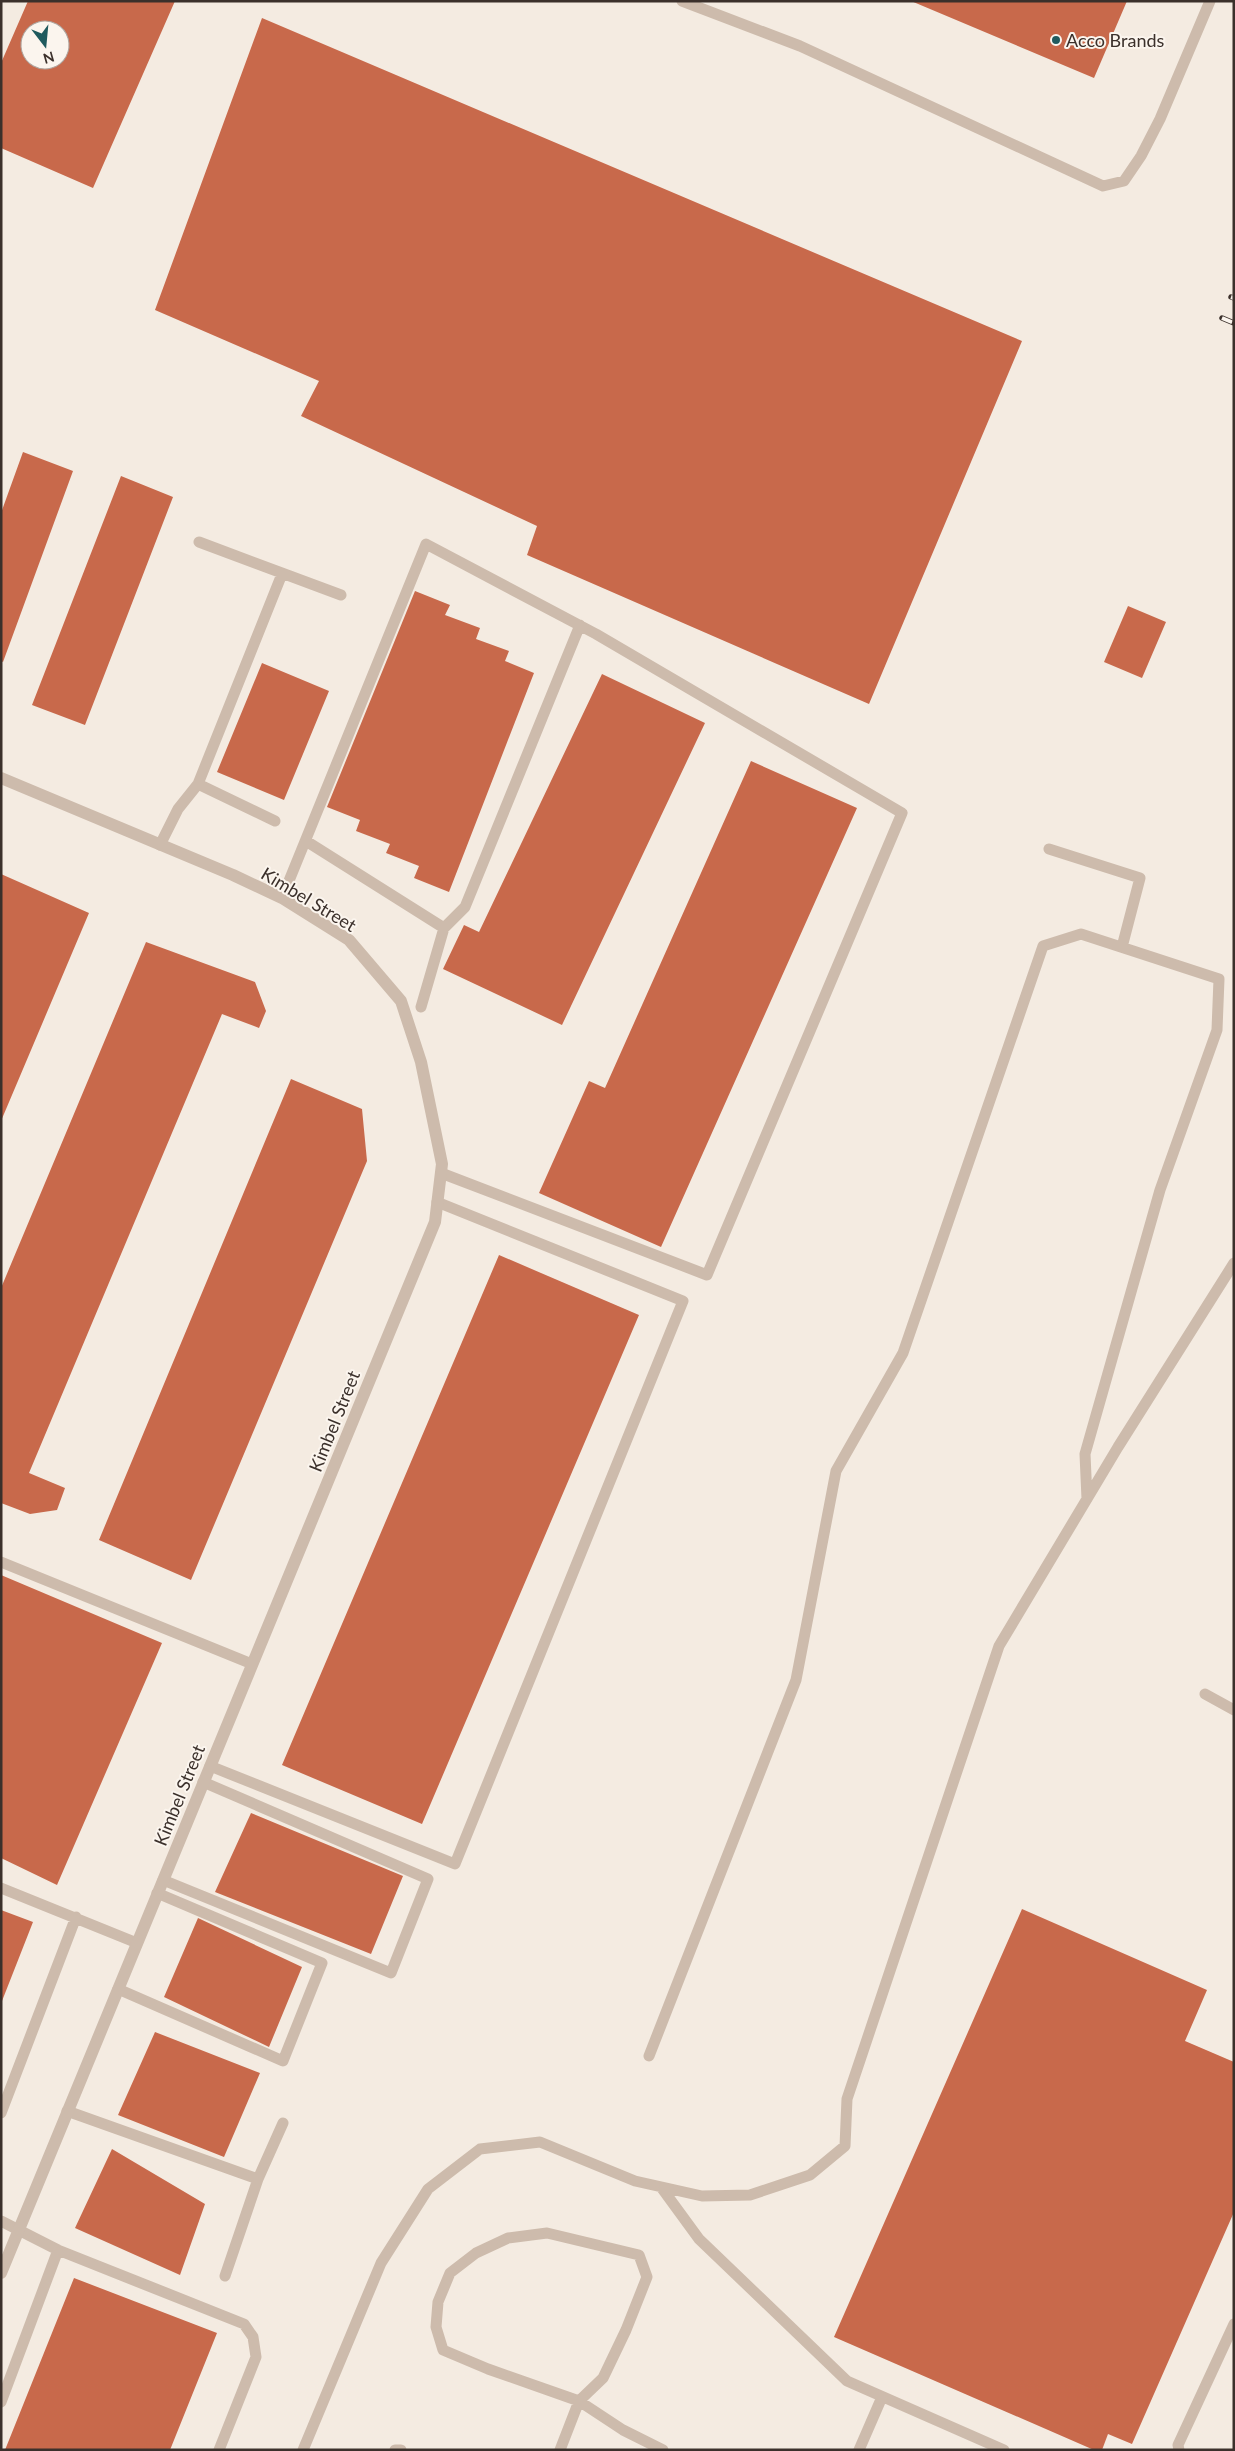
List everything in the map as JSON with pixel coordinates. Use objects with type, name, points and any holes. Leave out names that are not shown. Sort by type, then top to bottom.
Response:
[{"type":"street","name":"Kimbel Street","points":[[1,778],[282,898],[349,940],[402,1001],[421,1062],[442,1164],[435,1222],[1,2273]]},
{"type":"lane","points":[[682,1],[800,46],[1102,186],[1124,180],[1141,156],[1160,119],[1210,1]]},
{"type":"lane","points":[[199,542],[341,595]]},
{"type":"lane","points":[[282,898],[426,544],[580,625],[902,813],[707,1275],[441,1173]]},
{"type":"lane","points":[[160,845],[178,810],[198,784],[282,574]]},
{"type":"lane","points":[[421,1007],[444,928],[464,907],[580,625]]},
{"type":"lane","points":[[198,784],[275,821]]},
{"type":"lane","points":[[306,841],[444,928]]},
{"type":"lane","points":[[1049,849],[1140,878],[1122,947]]},
{"type":"lane","points":[[649,2056],[796,1680],[836,1471],[903,1353],[1043,946],[1081,934],[1219,979],[1217,1030],[1160,1190],[1085,1454],[1087,1499]]},
{"type":"lane","points":[[210,1766],[456,1864],[679,1311],[683,1301],[437,1202]]},
{"type":"lane","points":[[303,2450],[381,2263],[428,2189],[480,2149],[540,2142],[635,2181],[702,2196],[750,2195],[810,2175],[845,2146],[847,2099],[999,1646],[1087,1499],[1234,1263]]},
{"type":"lane","points":[[1,1562],[252,1664]]},
{"type":"lane","points":[[1205,1694],[1234,1710]]},
{"type":"lane","points":[[163,1880],[391,1973],[428,1879],[203,1782]]},
{"type":"lane","points":[[1,1888],[137,1942]]},
{"type":"lane","points":[[118,1989],[283,2060],[322,1963],[157,1893]]},
{"type":"lane","points":[[1,2113],[76,1918]]},
{"type":"lane","points":[[67,2112],[258,2179]]},
{"type":"lane","points":[[225,2276],[258,2179],[284,2123]]},
{"type":"lane","points":[[661,2187],[699,2240],[847,2381],[1004,2450]]},
{"type":"lane","points":[[1,2221],[58,2250],[244,2324],[253,2337],[256,2357],[218,2450]]},
{"type":"lane","points":[[560,2450],[579,2402],[603,2378],[630,2322],[648,2277],[639,2255],[547,2233],[508,2238],[476,2252],[450,2273],[438,2302],[436,2327],[443,2350],[488,2369],[579,2402],[623,2430],[663,2450]]},
{"type":"lane","points":[[1,2402],[58,2250]]},
{"type":"lane","points":[[1179,2450],[1178,2445],[1234,2324]]},
{"type":"lane","points":[[859,2450],[882,2396]]},
{"type":"lane","points":[[395,2450],[401,2450]]},
{"type":"building","points":[[28,1],[175,1],[93,188],[1,148],[1,63]]},
{"type":"building","name":"Acco Brands","points":[[911,1],[1127,1],[1094,78]]},
{"type":"building","points":[[262,18],[1022,341],[869,704],[527,555],[537,526],[301,416],[319,381],[155,310]]},
{"type":"building","points":[[23,452],[73,471],[3,662],[1,661],[1,513]]},
{"type":"building","points":[[121,476],[173,497],[85,725],[32,705]]},
{"type":"building","points":[[415,591],[450,605],[445,615],[480,628],[476,639],[509,651],[505,661],[534,673],[449,892],[414,878],[419,866],[386,853],[390,844],[356,831],[360,820],[327,807]]},
{"type":"building","points":[[1128,606],[1166,622],[1142,678],[1104,662]]},
{"type":"building","points":[[262,663],[329,691],[284,800],[217,772]]},
{"type":"building","points":[[602,674],[705,723],[562,1025],[443,969],[464,925],[479,932]]},
{"type":"building","points":[[751,761],[857,808],[661,1247],[539,1193],[589,1081],[605,1088]]},
{"type":"building","points":[[1,874],[89,913],[1,1121]]},
{"type":"building","points":[[146,942],[255,982],[266,1011],[259,1028],[222,1014],[29,1473],[65,1488],[57,1510],[30,1514],[1,1503],[1,1288]]},
{"type":"building","points":[[291,1079],[362,1109],[367,1161],[191,1580],[99,1540]]},
{"type":"building","points":[[499,1255],[639,1315],[422,1824],[282,1765]]},
{"type":"building","points":[[1,1575],[162,1643],[57,1885],[1,1858]]},
{"type":"building","points":[[251,1813],[403,1876],[371,1954],[215,1892]]},
{"type":"building","points":[[1022,1909],[1207,1990],[1185,2041],[1234,2062],[1234,2212],[1132,2444],[1108,2434],[1102,2450],[1094,2450],[834,2337]]},
{"type":"building","points":[[1,1910],[33,1922],[2,2001],[1,2000]]},
{"type":"building","points":[[198,1918],[302,1967],[269,2047],[164,1997]]},
{"type":"building","points":[[155,2032],[260,2073],[224,2157],[118,2115]]},
{"type":"building","points":[[112,2149],[205,2204],[180,2275],[75,2228]]},
{"type":"building","points":[[74,2278],[217,2333],[170,2450],[5,2450]]},
{"type":"railway","points":[[1222,318],[1234,323]]},
{"type":"place","name":"Acco Brands","points":[[1056,40]]}]
